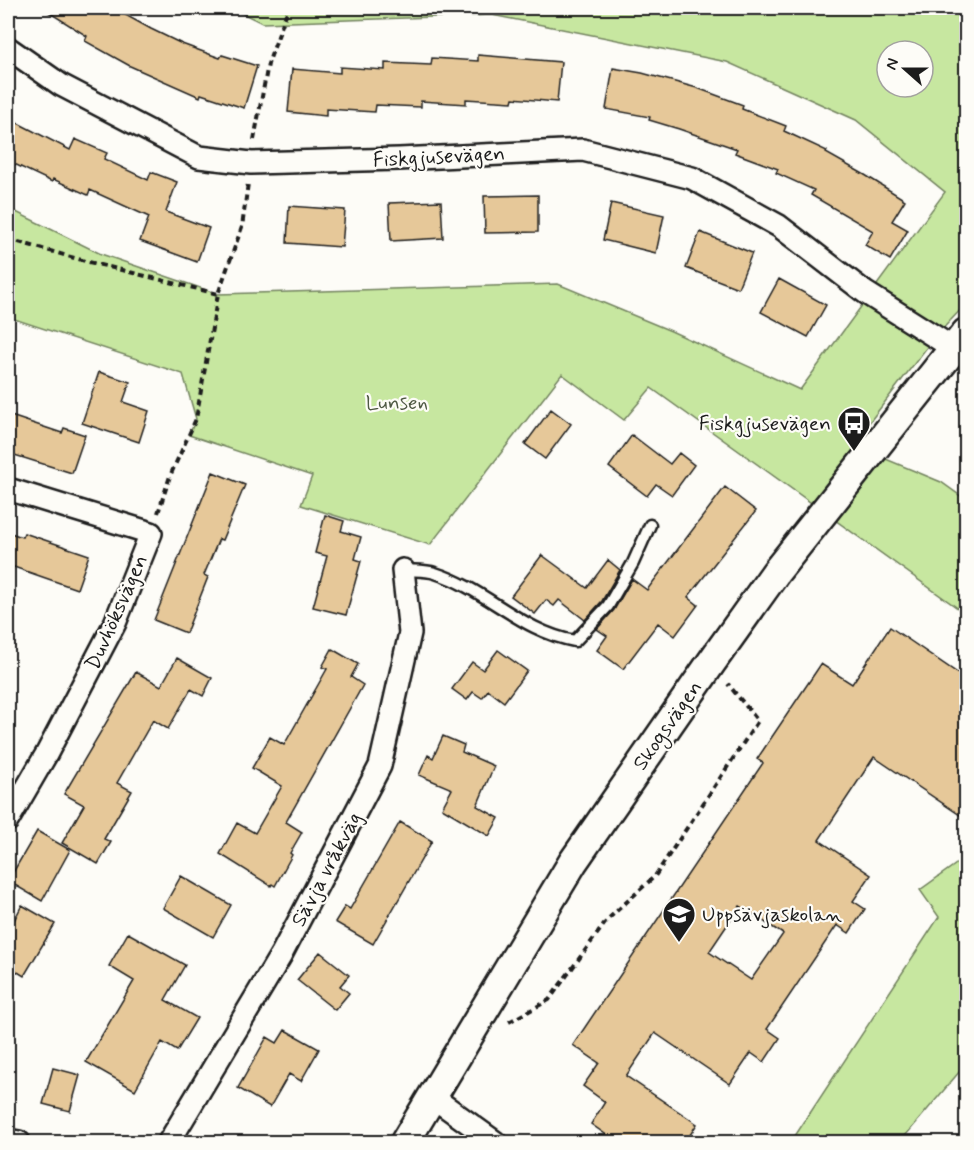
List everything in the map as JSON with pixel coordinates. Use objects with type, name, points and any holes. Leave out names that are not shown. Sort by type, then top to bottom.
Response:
[{"type":"street","name":"Fiskgjusevägen","points":[[8,48],[61,85],[198,157],[251,163],[583,150],[692,178],[779,226],[866,293],[960,345]]},
{"type":"street","name":"Skogsvägen","points":[[405,1143],[431,1096],[573,862],[711,663],[776,572],[960,345]]},
{"type":"street","name":"Duvhöksvägen","points":[[8,489],[151,533],[115,623],[47,753],[8,820]]},
{"type":"street","name":"Sävja vråkväg","points":[[169,1143],[280,955],[380,766],[410,633],[403,570]]},
{"type":"street","points":[[431,1096],[495,1143]]},
{"type":"street","points":[[8,1140],[19,1143]]},
{"type":"lane","points":[[403,570],[434,572],[480,593],[528,625],[556,638],[575,641],[608,606],[633,563],[650,525]]},
{"type":"path","points":[[151,533],[170,476],[196,419],[218,294],[242,227],[268,64],[286,14],[291,8]]},
{"type":"path","points":[[8,239],[218,294]]},
{"type":"path","points":[[501,1026],[549,1000],[608,919],[655,876],[758,721],[711,663]]},
{"type":"green space","name":"Lunsen","points":[[232,8],[966,8],[966,304],[934,338],[852,445],[941,482],[966,500],[966,614],[651,388],[624,420],[562,374],[430,545],[301,505],[312,476],[189,435],[196,419],[183,374],[8,317],[8,208],[101,254],[218,294],[558,284],[671,331],[800,390],[945,192],[856,120],[727,62],[492,15],[262,23]]},
{"type":"green space","points":[[966,857],[966,1064],[900,1142],[791,1142],[939,917],[920,890]]},
{"type":"building","points":[[42,8],[113,8],[182,44],[220,58],[222,55],[257,66],[244,108],[201,94],[200,97],[130,66],[85,41],[87,36]]},
{"type":"building","points":[[478,55],[561,62],[557,102],[513,98],[512,102],[466,99],[466,104],[421,101],[421,107],[376,105],[375,112],[326,109],[326,116],[288,112],[292,69],[340,73],[340,67],[385,70],[385,63],[431,65],[432,58],[478,61]]},
{"type":"building","points":[[613,68],[642,73],[697,88],[743,105],[742,109],[786,126],[784,131],[827,151],[826,153],[905,200],[892,221],[908,230],[890,260],[865,245],[873,231],[811,195],[814,190],[776,173],[778,169],[735,153],[737,149],[649,120],[650,117],[606,109]]},
{"type":"building","points":[[8,118],[70,150],[75,139],[107,153],[104,159],[148,180],[151,172],[177,182],[166,212],[209,228],[197,262],[140,241],[149,217],[90,190],[88,195],[53,179],[52,182],[8,161]]},
{"type":"building","points":[[538,195],[538,232],[485,233],[484,196]]},
{"type":"building","points":[[441,201],[443,238],[391,241],[389,203]]},
{"type":"building","points":[[611,203],[664,215],[656,253],[603,240]]},
{"type":"building","points":[[289,206],[345,210],[342,247],[287,243]]},
{"type":"building","points":[[700,232],[752,253],[738,288],[686,268]]},
{"type":"building","points":[[779,279],[826,305],[808,337],[761,312]]},
{"type":"building","points":[[99,372],[130,382],[123,402],[149,411],[139,442],[82,423]]},
{"type":"building","points":[[551,409],[571,424],[545,459],[525,444]]},
{"type":"building","points":[[8,415],[62,433],[64,428],[85,435],[72,473],[8,453]]},
{"type":"building","points":[[632,435],[670,464],[679,453],[694,465],[672,495],[656,484],[647,496],[609,467]]},
{"type":"building","points":[[213,472],[245,485],[222,540],[219,539],[204,575],[208,577],[186,633],[154,620]]},
{"type":"building","points":[[725,487],[756,511],[688,597],[698,605],[675,636],[658,623],[623,669],[597,650],[607,636],[597,629],[614,610],[632,579],[647,590]]},
{"type":"building","points":[[325,515],[344,521],[341,531],[361,537],[355,559],[361,561],[346,615],[313,607],[327,556],[315,553]]},
{"type":"building","points":[[8,532],[22,537],[24,533],[89,555],[77,589],[8,565]]},
{"type":"building","points":[[542,555],[587,588],[608,560],[620,570],[602,601],[585,620],[559,600],[554,606],[546,600],[535,614],[511,596]]},
{"type":"building","name":"Uppsävjaskolan","points":[[890,627],[966,679],[966,819],[874,757],[819,840],[871,875],[853,901],[865,909],[849,933],[837,925],[767,1029],[780,1038],[764,1062],[751,1053],[730,1084],[655,1033],[626,1076],[697,1124],[685,1143],[618,1143],[591,1124],[605,1102],[583,1086],[599,1063],[573,1045],[763,763],[757,759],[821,664],[852,684]],"holes":[[[740,906],[783,934],[751,980],[709,952]]]},
{"type":"building","points":[[332,649],[358,664],[351,677],[363,685],[286,822],[302,832],[275,886],[272,884],[271,886],[220,854],[237,823],[255,833],[282,786],[252,768],[270,737],[284,745],[327,669],[322,667]]},
{"type":"building","points":[[498,650],[527,671],[504,702],[488,690],[482,698],[473,692],[467,700],[452,689],[472,662],[483,670]]},
{"type":"building","points":[[177,658],[212,678],[203,696],[191,689],[168,729],[153,720],[117,783],[132,791],[104,839],[111,842],[98,864],[62,843],[84,805],[64,794],[136,672],[161,686]]},
{"type":"building","points":[[443,736],[464,745],[462,752],[494,766],[477,806],[499,818],[489,836],[442,808],[452,789],[419,775],[428,755],[433,758]]},
{"type":"building","points":[[400,822],[432,841],[373,944],[335,922],[345,906],[350,909]]},
{"type":"building","points":[[37,831],[70,850],[42,901],[8,881]]},
{"type":"building","points":[[181,876],[231,905],[213,937],[163,908]]},
{"type":"building","points":[[22,905],[55,924],[24,976],[8,966],[8,932]]},
{"type":"building","points":[[128,933],[185,965],[165,1000],[197,1018],[177,1051],[162,1042],[135,1090],[86,1062],[134,981],[109,966]]},
{"type":"building","points":[[320,952],[349,975],[340,986],[349,993],[335,1010],[297,980]]},
{"type":"building","points":[[285,1030],[319,1049],[301,1081],[289,1074],[270,1107],[238,1088],[267,1037],[277,1043]]},
{"type":"building","points":[[53,1068],[80,1075],[70,1111],[43,1104]]},
{"type":"place","name":"Fiskgjusevägen","points":[[854,452]]},
{"type":"place","name":"Uppsävjaskolan","points":[[679,943]]}]
